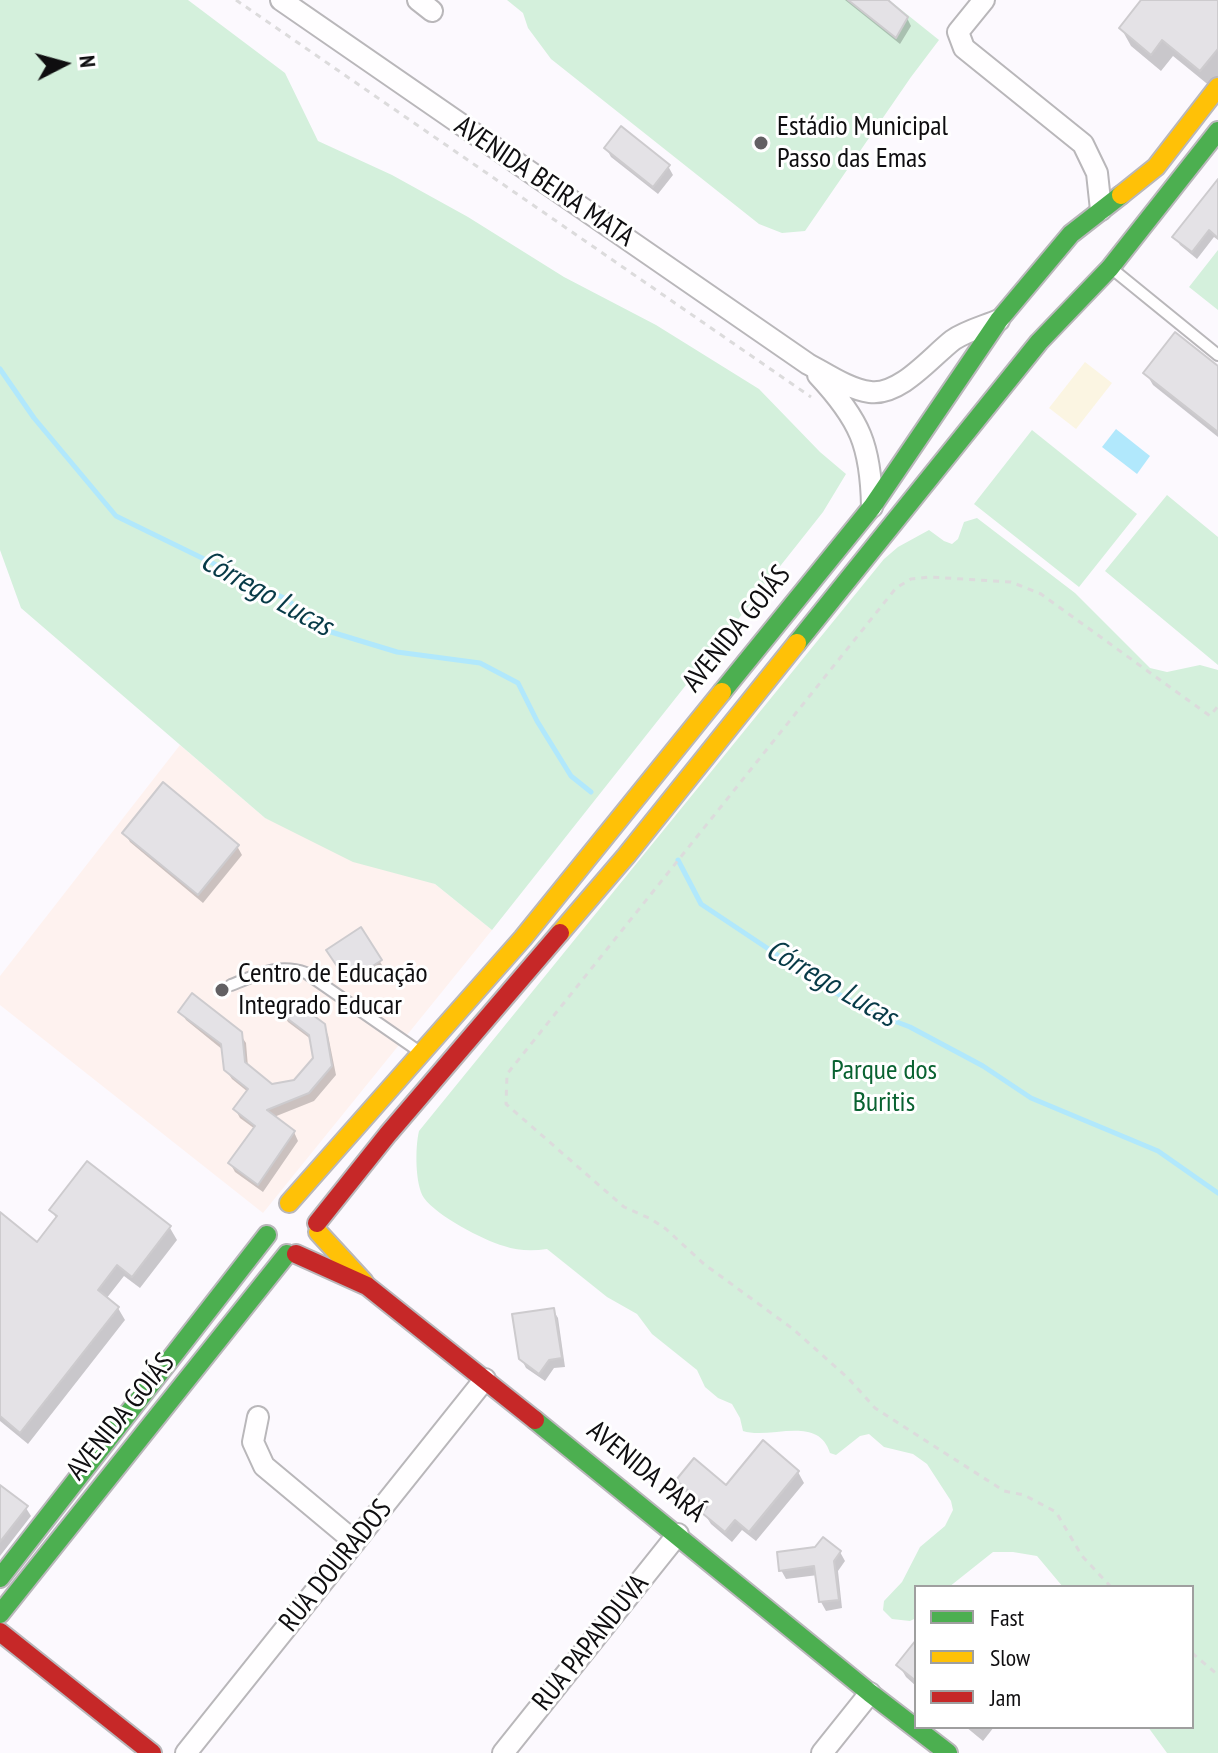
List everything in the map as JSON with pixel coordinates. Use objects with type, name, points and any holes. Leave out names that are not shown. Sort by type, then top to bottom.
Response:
[{"type":"main road","name":"AVENIDA GOIÁS","points":[[0,1578],[274,1216],[523,938],[872,507],[1004,314],[1071,234],[1111,219],[1218,87]]},
{"type":"main road","name":"AVENIDA GOIÁS","points":[[317,1228],[388,1134],[626,856],[1027,334],[1058,325],[1110,267],[1218,131]]},
{"type":"main road","points":[[1111,219],[1125,247]]},
{"type":"main road","points":[[1004,314],[1027,334]]},
{"type":"main road","points":[[317,1228],[309,1247],[291,1254],[274,1247],[274,1216],[304,1206],[314,1216],[317,1228],[367,1286]]},
{"type":"main road","name":"AVENIDA GOIÁS","points":[[0,1614],[291,1254]]},
{"type":"main road","name":"AVENIDA PARÁ","points":[[291,1254],[367,1286],[914,1727]]},
{"type":"main road","points":[[0,1632],[152,1753]]},
{"type":"main road","name":"AVENIDA PARÁ","points":[[917,1729],[948,1753]]},
{"type":"street","name":"AVENIDA BEIRA MATA","points":[[281,0],[808,364],[856,388],[881,392],[894,387],[956,338],[1004,314]]},
{"type":"street","points":[[984,0],[958,32],[964,48],[1083,144],[1097,173],[1111,219]]},
{"type":"street","name":"AVENIDA BEIRA MATA","points":[[808,364],[851,413],[862,437],[869,460],[872,507]]},
{"type":"street","name":"RUA DOURADOS","points":[[186,1753],[485,1379]]},
{"type":"street","points":[[258,1417],[253,1442],[264,1466],[355,1542]]},
{"type":"street","name":"RUA PAPANDUVA","points":[[503,1753],[678,1534]]},
{"type":"street","points":[[822,1753],[870,1693]]},
{"type":"lane","points":[[1110,267],[1218,355]]},
{"type":"lane","points":[[231,985],[276,968],[292,968],[306,973],[422,1053]]},
{"type":"path","points":[[236,0],[815,401]]},
{"type":"path","points":[[1109,1585],[1082,1556],[1056,1512],[1024,1495],[1004,1491],[875,1408],[848,1378],[793,1329],[690,1253],[666,1229],[624,1207],[506,1104],[507,1074],[896,588],[911,579],[930,577],[1011,582],[1027,587],[1210,716],[1218,706]]},
{"type":"path","points":[[1194,1655],[1218,1675]]},
{"type":"shaded area","name":"Centro de Educação Integrado Educar","points":[[180,745],[265,818],[435,884],[492,930],[263,1213],[0,1005],[0,976]]},
{"type":"green space","points":[[0,0],[188,0],[285,73],[318,141],[392,175],[468,217],[564,277],[656,325],[759,389],[820,452],[846,474],[823,512],[492,930],[435,884],[353,862],[265,818],[21,608],[0,550]]},
{"type":"green space","name":"Estádio Municipal Passo das Emas","points":[[507,0],[889,0],[939,40],[805,231],[782,233],[759,224],[551,59],[528,28],[523,13]]},
{"type":"green space","points":[[1218,250],[1218,310],[1189,287]]},
{"type":"green space","points":[[1032,430],[1137,514],[1079,587],[974,504]]},
{"type":"green space","points":[[1167,495],[1218,537],[1218,665],[1105,571]]},
{"type":"green space","name":"Parque dos Buritis","points":[[977,518],[1075,593],[1150,668],[1167,672],[1200,665],[1218,670],[1218,1753],[1167,1753],[1149,1729],[1194,1729],[1194,1585],[1061,1585],[1037,1556],[993,1552],[952,1585],[914,1585],[914,1619],[892,1619],[883,1610],[884,1601],[902,1582],[920,1547],[945,1526],[953,1510],[951,1501],[927,1464],[913,1454],[884,1447],[869,1434],[860,1436],[836,1455],[830,1453],[824,1441],[815,1434],[804,1431],[743,1431],[732,1404],[705,1387],[697,1370],[652,1334],[637,1314],[607,1297],[547,1249],[509,1248],[461,1226],[430,1205],[421,1192],[417,1175],[419,1131],[884,559],[898,547],[929,530],[952,544],[958,539],[964,522]]},
{"type":"sand","points":[[1085,362],[1112,383],[1076,429],[1049,408]]},
{"type":"water","points":[[1116,429],[1150,456],[1137,474],[1102,447]]},
{"type":"building","points":[[848,0],[888,0],[908,17],[896,38]]},
{"type":"building","points":[[1141,0],[1218,0],[1218,49],[1200,71],[1162,40],[1151,55],[1119,28]]},
{"type":"building","points":[[621,126],[670,165],[653,187],[604,148]]},
{"type":"building","points":[[1218,179],[1218,238],[1209,230],[1192,252],[1172,237]]},
{"type":"building","points":[[1175,332],[1218,366],[1218,432],[1143,373]]},
{"type":"building","points":[[163,782],[239,845],[198,895],[122,833]]},
{"type":"building","points":[[361,927],[382,960],[357,976],[352,969],[343,975],[326,950]]},
{"type":"building","points":[[192,993],[242,1032],[245,1062],[272,1084],[294,1080],[313,1058],[309,1035],[280,1013],[291,999],[325,1024],[332,1066],[309,1093],[267,1110],[295,1131],[258,1185],[228,1163],[255,1126],[233,1109],[248,1089],[224,1070],[221,1044],[178,1012]]},
{"type":"building","points":[[87,1161],[171,1226],[132,1277],[117,1265],[98,1290],[119,1307],[20,1433],[0,1416],[0,1212],[37,1242],[57,1216],[49,1210]]},
{"type":"building","points":[[554,1308],[562,1358],[549,1360],[539,1374],[519,1359],[512,1314]]},
{"type":"building","points":[[763,1440],[799,1471],[749,1532],[735,1520],[725,1532],[702,1513],[707,1507],[676,1480],[694,1458],[726,1485]]},
{"type":"building","points":[[0,1485],[28,1506],[0,1542]]},
{"type":"building","points":[[823,1537],[841,1551],[834,1561],[839,1600],[819,1602],[814,1566],[779,1571],[777,1552],[815,1547]]},
{"type":"building","points":[[914,1642],[914,1679],[896,1665]]},
{"type":"waterway","name":"Córrego Lucas","points":[[0,369],[34,418],[116,516],[288,600],[318,628],[397,652],[480,663],[518,683],[571,776],[591,792]]},
{"type":"waterway","name":"Córrego Lucas","points":[[678,860],[701,904],[824,986],[868,1011],[910,1027],[983,1066],[1031,1098],[1158,1151],[1218,1193]]},
{"type":"traffic: fast","points":[[797,643],[1039,342],[1110,268],[1218,131]]},
{"type":"traffic: fast","points":[[722,692],[872,507],[999,320],[1071,234],[1121,195]]},
{"type":"traffic: fast","points":[[0,1578],[267,1235]]},
{"type":"traffic: fast","points":[[0,1614],[287,1254]]},
{"type":"traffic: fast","points":[[535,1420],[914,1727]]},
{"type":"traffic: fast","points":[[917,1729],[948,1753]]},
{"type":"traffic: slow","points":[[1121,195],[1156,167],[1218,87]]},
{"type":"traffic: slow","points":[[560,933],[797,643]]},
{"type":"traffic: slow","points":[[289,1203],[523,938],[722,692]]},
{"type":"traffic: slow","points":[[318,1232],[364,1282]]},
{"type":"traffic: jam","points":[[317,1223],[388,1134],[560,933]]},
{"type":"traffic: jam","points":[[296,1254],[367,1286],[535,1420]]},
{"type":"traffic: jam","points":[[0,1632],[152,1753]]},
{"type":"place","name":"Estádio Municipal Passo das Emas","points":[[761,143]]},
{"type":"place","name":"Centro de Educação Integrado Educar","points":[[222,990]]}]
